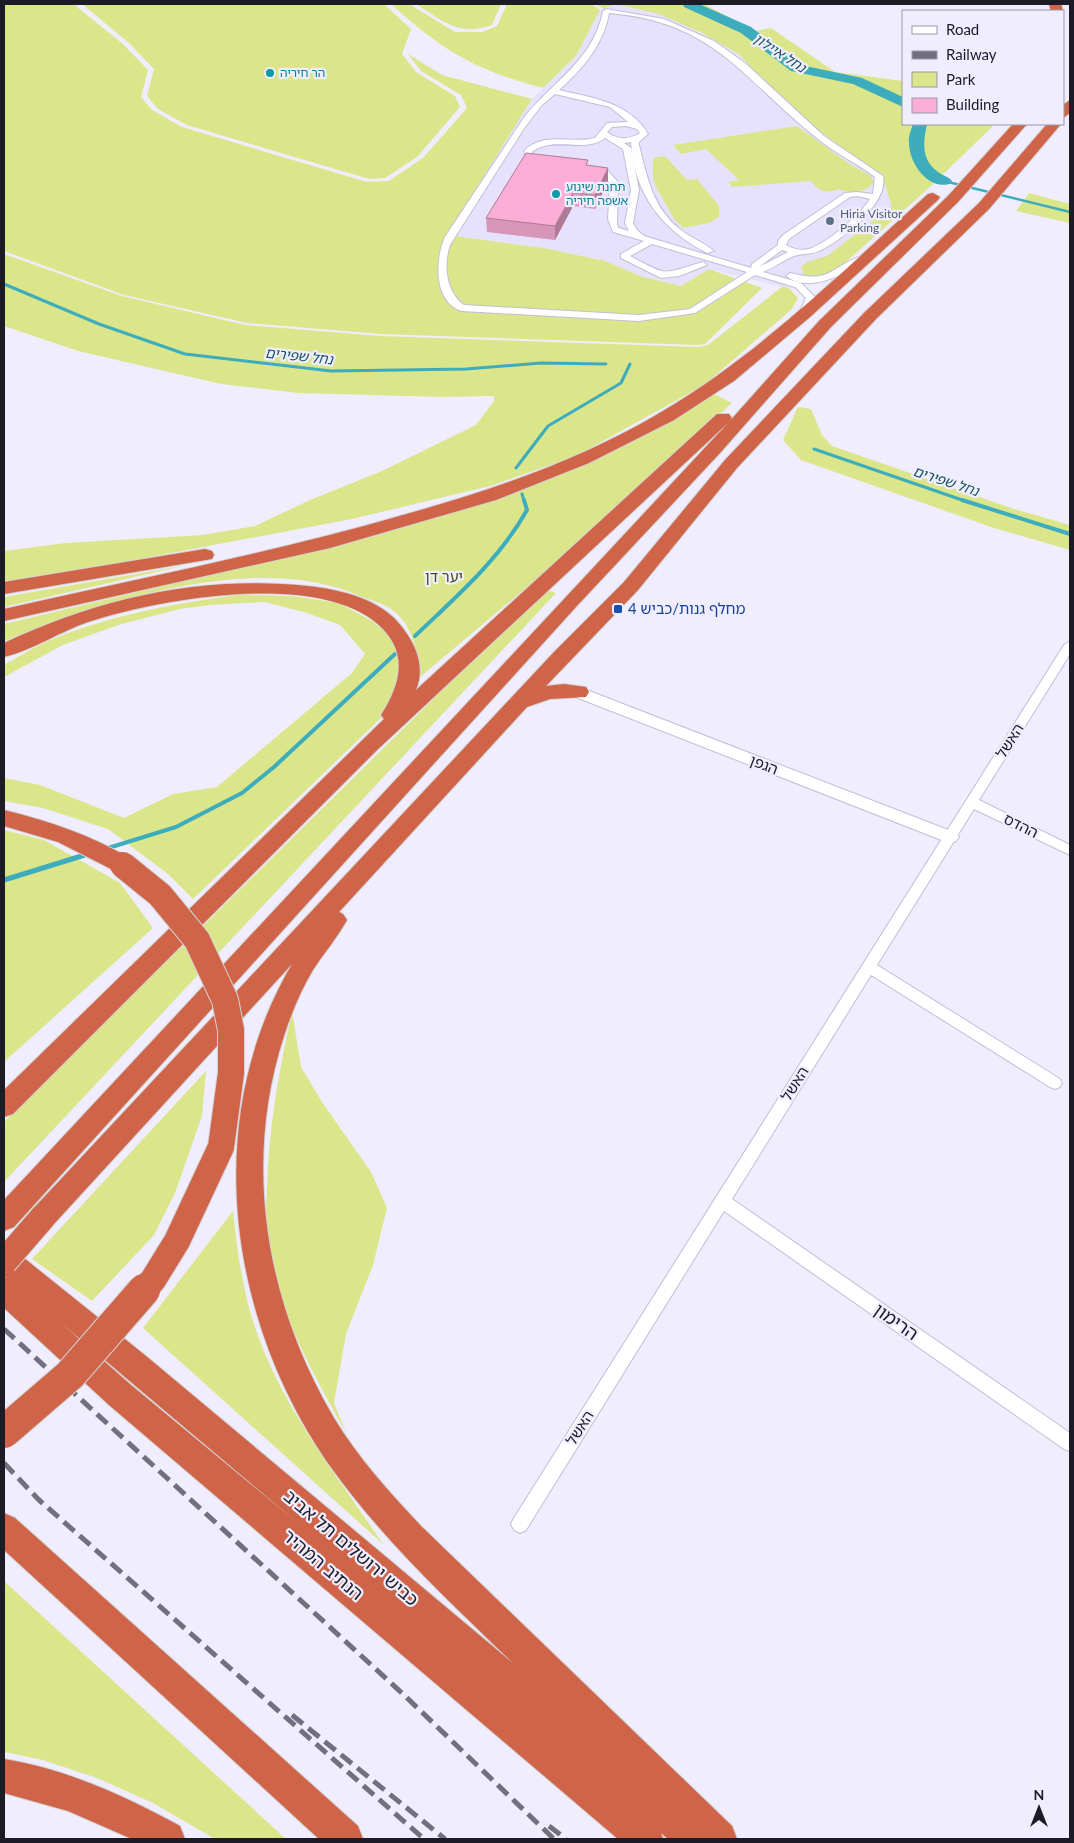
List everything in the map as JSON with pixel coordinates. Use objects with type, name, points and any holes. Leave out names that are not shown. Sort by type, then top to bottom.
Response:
[{"type":"highway","points":[[4,615],[323,544],[456,507],[541,477],[647,428],[693,402],[728,377],[804,314],[865,258],[967,175],[1018,125]]},
{"type":"highway","points":[[4,1260],[561,657],[631,586],[744,450],[870,316],[984,206],[1053,125]]},
{"type":"highway","points":[[4,1219],[568,604],[714,449],[944,192]]},
{"type":"highway","points":[[4,1106],[368,746],[826,324]]},
{"type":"highway","points":[[4,588],[221,552],[320,533],[541,477]]},
{"type":"highway","points":[[4,651],[95,614],[182,592],[261,588],[303,591],[346,599],[366,606],[396,631],[409,657],[411,668],[408,688],[403,698],[368,746]]},
{"type":"highway","points":[[561,657],[563,678],[569,686],[579,692]]},
{"type":"highway","points":[[521,702],[548,692],[568,690],[579,692]]},
{"type":"highway","points":[[441,787],[338,916],[313,952],[296,977],[276,1025],[255,1100],[250,1136],[248,1179],[250,1216],[261,1285],[273,1326],[306,1398],[346,1460],[374,1496],[449,1578],[720,1839]]},
{"type":"highway","points":[[4,818],[65,834],[103,852],[139,876],[160,894],[197,940],[225,1000],[230,1030],[232,1073],[221,1147],[177,1241],[153,1280],[70,1375],[4,1432]]},
{"type":"highway","name":"כביש ירושלים תל אביב","points":[[4,1260],[158,1385],[695,1839]]},
{"type":"highway","name":"הנתיב המהיר","points":[[4,1290],[120,1395],[645,1839]]},
{"type":"highway","points":[[4,1529],[345,1839]]},
{"type":"highway","points":[[4,1776],[34,1782],[87,1800],[142,1825],[167,1839]]},
{"type":"street","points":[[765,269],[787,255],[812,251],[825,244],[870,206],[875,197],[881,182],[878,176],[830,145],[780,102],[742,65],[714,46],[667,21],[637,13],[606,8],[605,20],[588,53],[576,69],[529,117],[455,231],[443,253],[443,275],[447,290],[458,306],[470,309],[639,318],[692,311],[755,269],[781,248],[786,237],[842,198],[857,194],[875,197]]},
{"type":"street","points":[[552,92],[616,107],[644,131],[635,141],[642,178],[652,200],[670,227],[693,243],[718,255],[790,281],[805,290],[811,298],[804,314]]},
{"type":"street","points":[[553,163],[530,157],[528,151],[542,143],[592,141],[599,139],[604,135],[604,130],[624,116],[616,107]]},
{"type":"street","points":[[610,125],[626,124],[636,126]]},
{"type":"street","points":[[604,135],[627,148],[635,195],[629,223],[634,232],[650,240]]},
{"type":"street","points":[[613,139],[627,140],[639,138]]},
{"type":"street","points":[[582,166],[604,173],[614,182],[616,195],[612,221],[616,230],[755,269],[765,269],[805,280],[825,280],[865,258]]},
{"type":"street","points":[[650,240],[624,256],[659,277],[676,275],[703,265]]},
{"type":"street","points":[[781,248],[825,244]]},
{"type":"street","points":[[781,248],[798,252]]},
{"type":"street","name":"האשל","points":[[520,1524],[1070,645]]},
{"type":"street","name":"הגפן","points":[[579,692],[950,837]]},
{"type":"street","name":"ההדס","points":[[972,802],[1070,850]]},
{"type":"street","points":[[869,967],[1055,1083]]},
{"type":"street","name":"הרימון","points":[[722,1201],[1070,1443]]},
{"type":"shaded area","points":[[615,4],[659,14],[680,22],[740,55],[765,83],[815,128],[882,176],[893,206],[827,256],[790,289],[709,269],[681,286],[643,277],[605,261],[544,248],[447,235],[532,99],[576,56],[600,10]]},
{"type":"green space","points":[[4,4],[76,4],[77,7],[123,44],[148,70],[141,97],[152,110],[182,127],[367,182],[389,181],[423,158],[467,108],[461,95],[421,71],[408,54],[442,75],[532,99],[447,235],[544,248],[605,261],[643,277],[681,286],[709,269],[762,288],[705,344],[698,345],[381,334],[247,323],[124,295],[4,251]]},
{"type":"green space","points":[[82,4],[384,4],[411,29],[402,54],[416,72],[455,96],[460,107],[417,157],[385,178],[369,179],[187,125],[158,109],[147,96],[154,69],[129,43]]},
{"type":"green space","points":[[391,4],[409,4],[455,32],[482,32],[497,26],[507,4],[592,4],[600,10],[576,56],[543,88],[498,74],[461,57],[427,34]]},
{"type":"green space","points":[[416,4],[501,4],[492,25],[470,29],[461,28],[443,21]]},
{"type":"green space","points":[[596,4],[615,4],[604,9]]},
{"type":"green space","points":[[615,4],[704,4],[755,31],[771,28],[835,72],[902,81],[902,125],[994,125],[931,186],[836,271],[826,277],[805,278],[801,267],[807,262],[827,256],[892,206],[882,176],[815,128],[765,83],[740,55],[702,33],[659,14]]},
{"type":"green space","points":[[797,126],[848,163],[871,176],[874,182],[866,189],[858,192],[848,192],[839,189],[823,191],[817,188],[811,181],[732,187],[728,182],[739,180],[706,149],[681,154],[673,145]]},
{"type":"green space","points":[[665,156],[687,180],[697,179],[719,206],[719,217],[709,223],[683,228],[674,219],[653,178],[653,158]]},
{"type":"green space","points":[[1029,193],[1070,204],[1070,223],[1016,211]]},
{"type":"green space","points":[[4,254],[122,296],[245,325],[381,336],[699,347],[708,345],[783,286],[790,289],[798,298],[792,309],[704,385],[576,456],[490,486],[352,519],[39,578],[4,581],[4,551],[66,543],[203,535],[255,526],[310,500],[382,471],[476,425],[494,401],[494,396],[442,397],[298,393],[221,384],[78,351],[4,326]]},
{"type":"green space","name":"יער דן","points":[[712,393],[732,403],[583,540],[420,677],[418,658],[413,640],[405,623],[391,609],[380,603],[319,583],[274,578],[228,580],[180,587],[133,597],[87,611],[4,641],[4,624],[276,559],[469,507]]},
{"type":"green space","points":[[798,407],[811,409],[822,435],[832,446],[1011,508],[1070,525],[1070,550],[994,528],[801,460],[783,440]]},
{"type":"green space","points":[[187,565],[4,607],[4,597]]},
{"type":"green space","points":[[545,589],[556,593],[4,1182],[4,1122]]},
{"type":"green space","points":[[237,595],[292,596],[339,603],[372,621],[394,639],[400,659],[393,694],[381,718],[193,899],[168,874],[108,829],[43,808],[4,801],[4,778],[40,785],[124,818],[173,794],[217,787],[352,673],[365,654],[340,625],[307,613],[265,602],[210,605],[180,609],[118,625],[63,645],[4,677],[4,665],[39,645],[91,625],[139,612]]},
{"type":"green space","points":[[4,830],[44,840],[120,883],[153,928],[4,1062]]},
{"type":"green space","points":[[292,1011],[301,1067],[322,1102],[371,1172],[387,1208],[373,1265],[346,1334],[334,1403],[346,1433],[310,1366],[289,1320],[273,1273],[267,1241],[266,1210],[272,1120]]},
{"type":"green space","points":[[206,1071],[202,1116],[175,1193],[154,1235],[92,1301],[32,1259]]},
{"type":"green space","points":[[233,1211],[239,1260],[249,1308],[273,1372],[306,1431],[383,1544],[143,1328]]},
{"type":"green space","points":[[4,1581],[286,1839],[215,1839],[153,1803],[97,1778],[43,1760],[4,1752]]},
{"type":"building","name":"תחנת שינוע אשפה חיריה","points":[[526,153],[588,160],[586,165],[608,168],[595,195],[573,193],[555,226],[486,218]]},
{"type":"waterway","name":"נחל איילון","points":[[689,4],[746,30],[796,68],[857,81],[902,102]]},
{"type":"waterway","name":"נחל איילון","points":[[920,125],[916,142],[921,162],[928,172],[944,181]]},
{"type":"waterway","name":"נחל איילון","points":[[944,181],[1070,212]]},
{"type":"waterway","name":"נחל שפירים","points":[[4,284],[99,324],[185,354],[331,371],[466,369],[541,363],[606,364]]},
{"type":"waterway","points":[[516,468],[548,426],[621,383],[630,364]]},
{"type":"waterway","name":"נחל שפירים","points":[[814,449],[963,500]]},
{"type":"waterway","points":[[522,494],[524,501]]},
{"type":"waterway","points":[[415,636],[490,562],[527,510],[524,500]]},
{"type":"waterway","name":"נחל שפירים","points":[[963,500],[1070,534]]},
{"type":"waterway","points":[[105,849],[176,827],[242,793],[274,767],[395,654]]},
{"type":"waterway","points":[[4,880],[88,854]]},
{"type":"railway","points":[[4,1329],[403,1694],[554,1839]]},
{"type":"railway","points":[[4,1463],[39,1500],[424,1839]]},
{"type":"railway","points":[[292,1715],[445,1839]]},
{"type":"railway","points":[[549,1826],[566,1839]]},
{"type":"place","name":"הר חיריה","points":[[270,73]]},
{"type":"place","name":"תחנת שינוע אשפה חיריה","points":[[556,194]]},
{"type":"place","name":"Hiria Visitor Parking","points":[[830,221]]},
{"type":"place","name":"מחלף גנות/כביש 4","points":[[618,609]]}]
